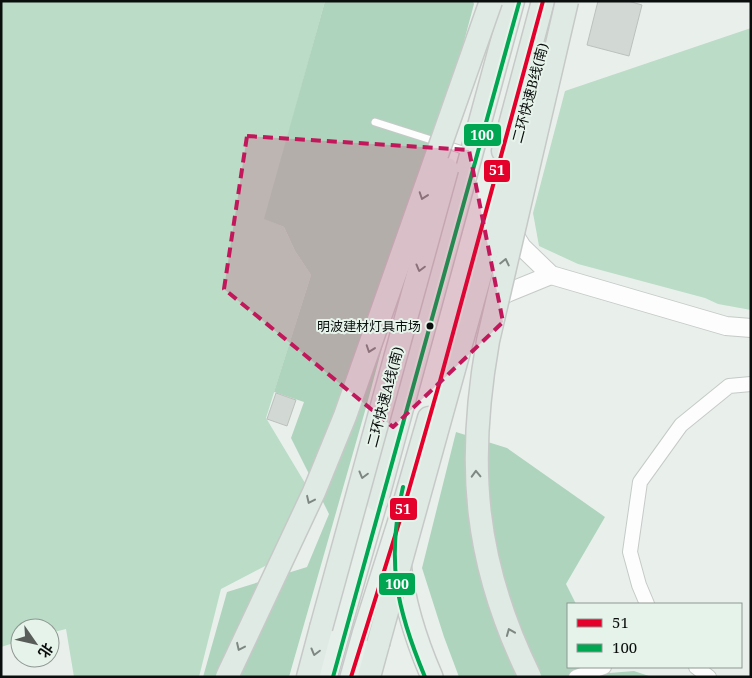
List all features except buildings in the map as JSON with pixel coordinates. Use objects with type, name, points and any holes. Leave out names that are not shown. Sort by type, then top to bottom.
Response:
[{"type":"highway","points":[[227,677],[314,492],[345,416],[492,1]]},
{"type":"highway","name":"二环快速A线(南)","points":[[308,677],[492,1]]},
{"type":"highway","points":[[376,500],[513,1]]},
{"type":"highway","points":[[403,508],[492,195],[542,1]]},
{"type":"highway","name":"二环快速B线(南)","points":[[369,677],[556,1]]},
{"type":"highway","points":[[530,677],[505,619],[486,557],[477,495],[476,430],[480,386],[488,341],[567,1]]},
{"type":"main road","points":[[326,677],[376,500]]},
{"type":"main road","points":[[351,677],[403,508]]},
{"type":"main road","points":[[403,508],[399,544],[402,582],[413,628],[432,677]]},
{"type":"street","points":[[492,195],[522,247],[551,275],[726,326],[751,328]]},
{"type":"street","points":[[456,325],[507,293],[551,275]]},
{"type":"street","points":[[647,603],[639,585],[630,552],[640,482],[681,425],[729,386],[751,384]]},
{"type":"street","points":[[576,677],[601,668]]},
{"type":"street","points":[[697,668],[709,677]]},
{"type":"lane","points":[[375,122],[472,152]]},
{"type":"highlighted area","points":[[247,136],[469,150],[503,322],[393,427],[224,289]]},
{"type":"green space","points":[[1,1],[325,1],[265,219],[284,227],[295,251],[311,275],[266,418],[305,483],[269,564],[221,589],[199,677],[74,677],[66,629],[60,630],[60,618],[10,618],[10,644],[1,647]]},
{"type":"green space","points":[[325,1],[473,1],[474,4],[367,404],[289,677],[203,677],[227,592],[307,567],[329,514],[291,438],[304,402],[274,392],[311,275],[295,251],[284,227],[264,219]]},
{"type":"green space","points":[[751,28],[751,310],[718,304],[705,298],[578,264],[539,246],[533,213],[565,91]]},
{"type":"green space","points":[[456,432],[507,448],[605,517],[566,584],[576,603],[567,603],[567,668],[606,668],[609,673],[634,671],[652,677],[459,677],[422,568]]},
{"type":"transit line","name":"51","points":[[351,677],[404,507],[440,381],[543,1]]},
{"type":"transit line","name":"100","points":[[333,677],[519,3]]},
{"type":"transit line","name":"100","points":[[403,487],[395,538],[397,584],[407,629],[425,677]]},
{"type":"place","name":"明波建材灯具市场","points":[[430,326]]}]
